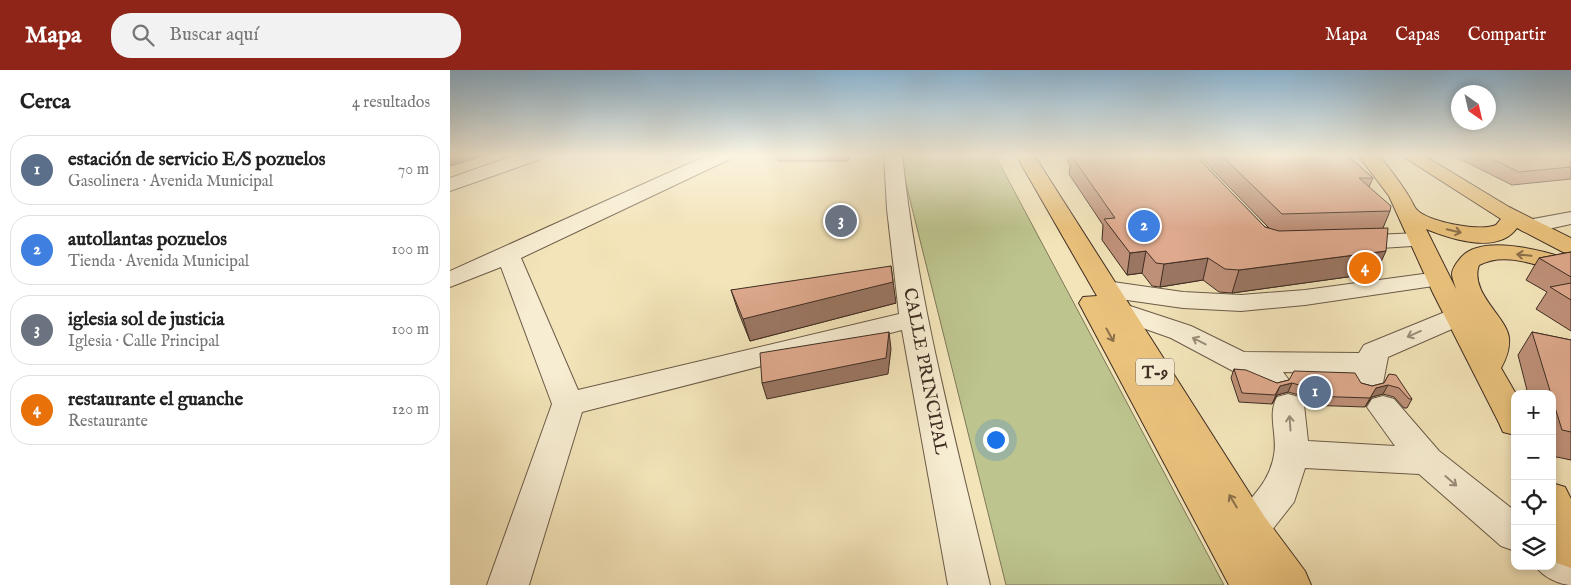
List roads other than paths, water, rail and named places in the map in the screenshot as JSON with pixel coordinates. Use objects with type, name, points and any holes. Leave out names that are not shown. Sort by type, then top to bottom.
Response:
[{"type":"highway","name":"T-9","points":[[1022,179],[1259,585]]},
{"type":"highway","name":"T-9","points":[[1039,179],[1250,528],[1259,585]]},
{"type":"highway","points":[[1388,179],[1408,214],[1438,279],[1487,367],[1511,415]]},
{"type":"highway","points":[[1449,179],[1521,221],[1571,247]]},
{"type":"highway","points":[[1408,214],[1449,230],[1476,234],[1490,234],[1504,230],[1521,221]]},
{"type":"highway","points":[[1487,367],[1493,355],[1495,337],[1471,294],[1464,274],[1469,261],[1480,254],[1503,253],[1529,255],[1551,260],[1571,268]]},
{"type":"highway","points":[[1560,507],[1571,550]]},
{"type":"street","points":[[450,185],[467,179]]},
{"type":"street","points":[[450,280],[674,179]]},
{"type":"street","name":"CALLE PRINCIPAL","points":[[894,179],[914,319],[969,585]]},
{"type":"street","points":[[1521,221],[1571,218]]},
{"type":"street","points":[[1326,244],[1420,240]]},
{"type":"street","points":[[508,255],[568,404],[508,585]]},
{"type":"street","points":[[1112,300],[1162,298],[1218,302],[1260,302],[1438,279]]},
{"type":"street","points":[[1112,300],[1181,332],[1238,362],[1281,392],[1292,454],[1281,491],[1250,528]]},
{"type":"street","points":[[1459,316],[1374,352],[1374,384],[1428,461],[1511,531]]},
{"type":"street","points":[[568,404],[914,319]]},
{"type":"street","points":[[1238,362],[1374,384]]},
{"type":"street","points":[[1292,454],[1428,461]]},
{"type":"street","points":[[1556,559],[1571,568]]},
{"type":"place","name":"iglesia sol de justicia","points":[[841,221]]},
{"type":"place","name":"autollantas pozuelos","points":[[1144,226]]},
{"type":"place","name":"restaurante el guanche","points":[[1365,268]]},
{"type":"place","name":"estación de servicio E/S pozuelos","points":[[1315,392]]}]
